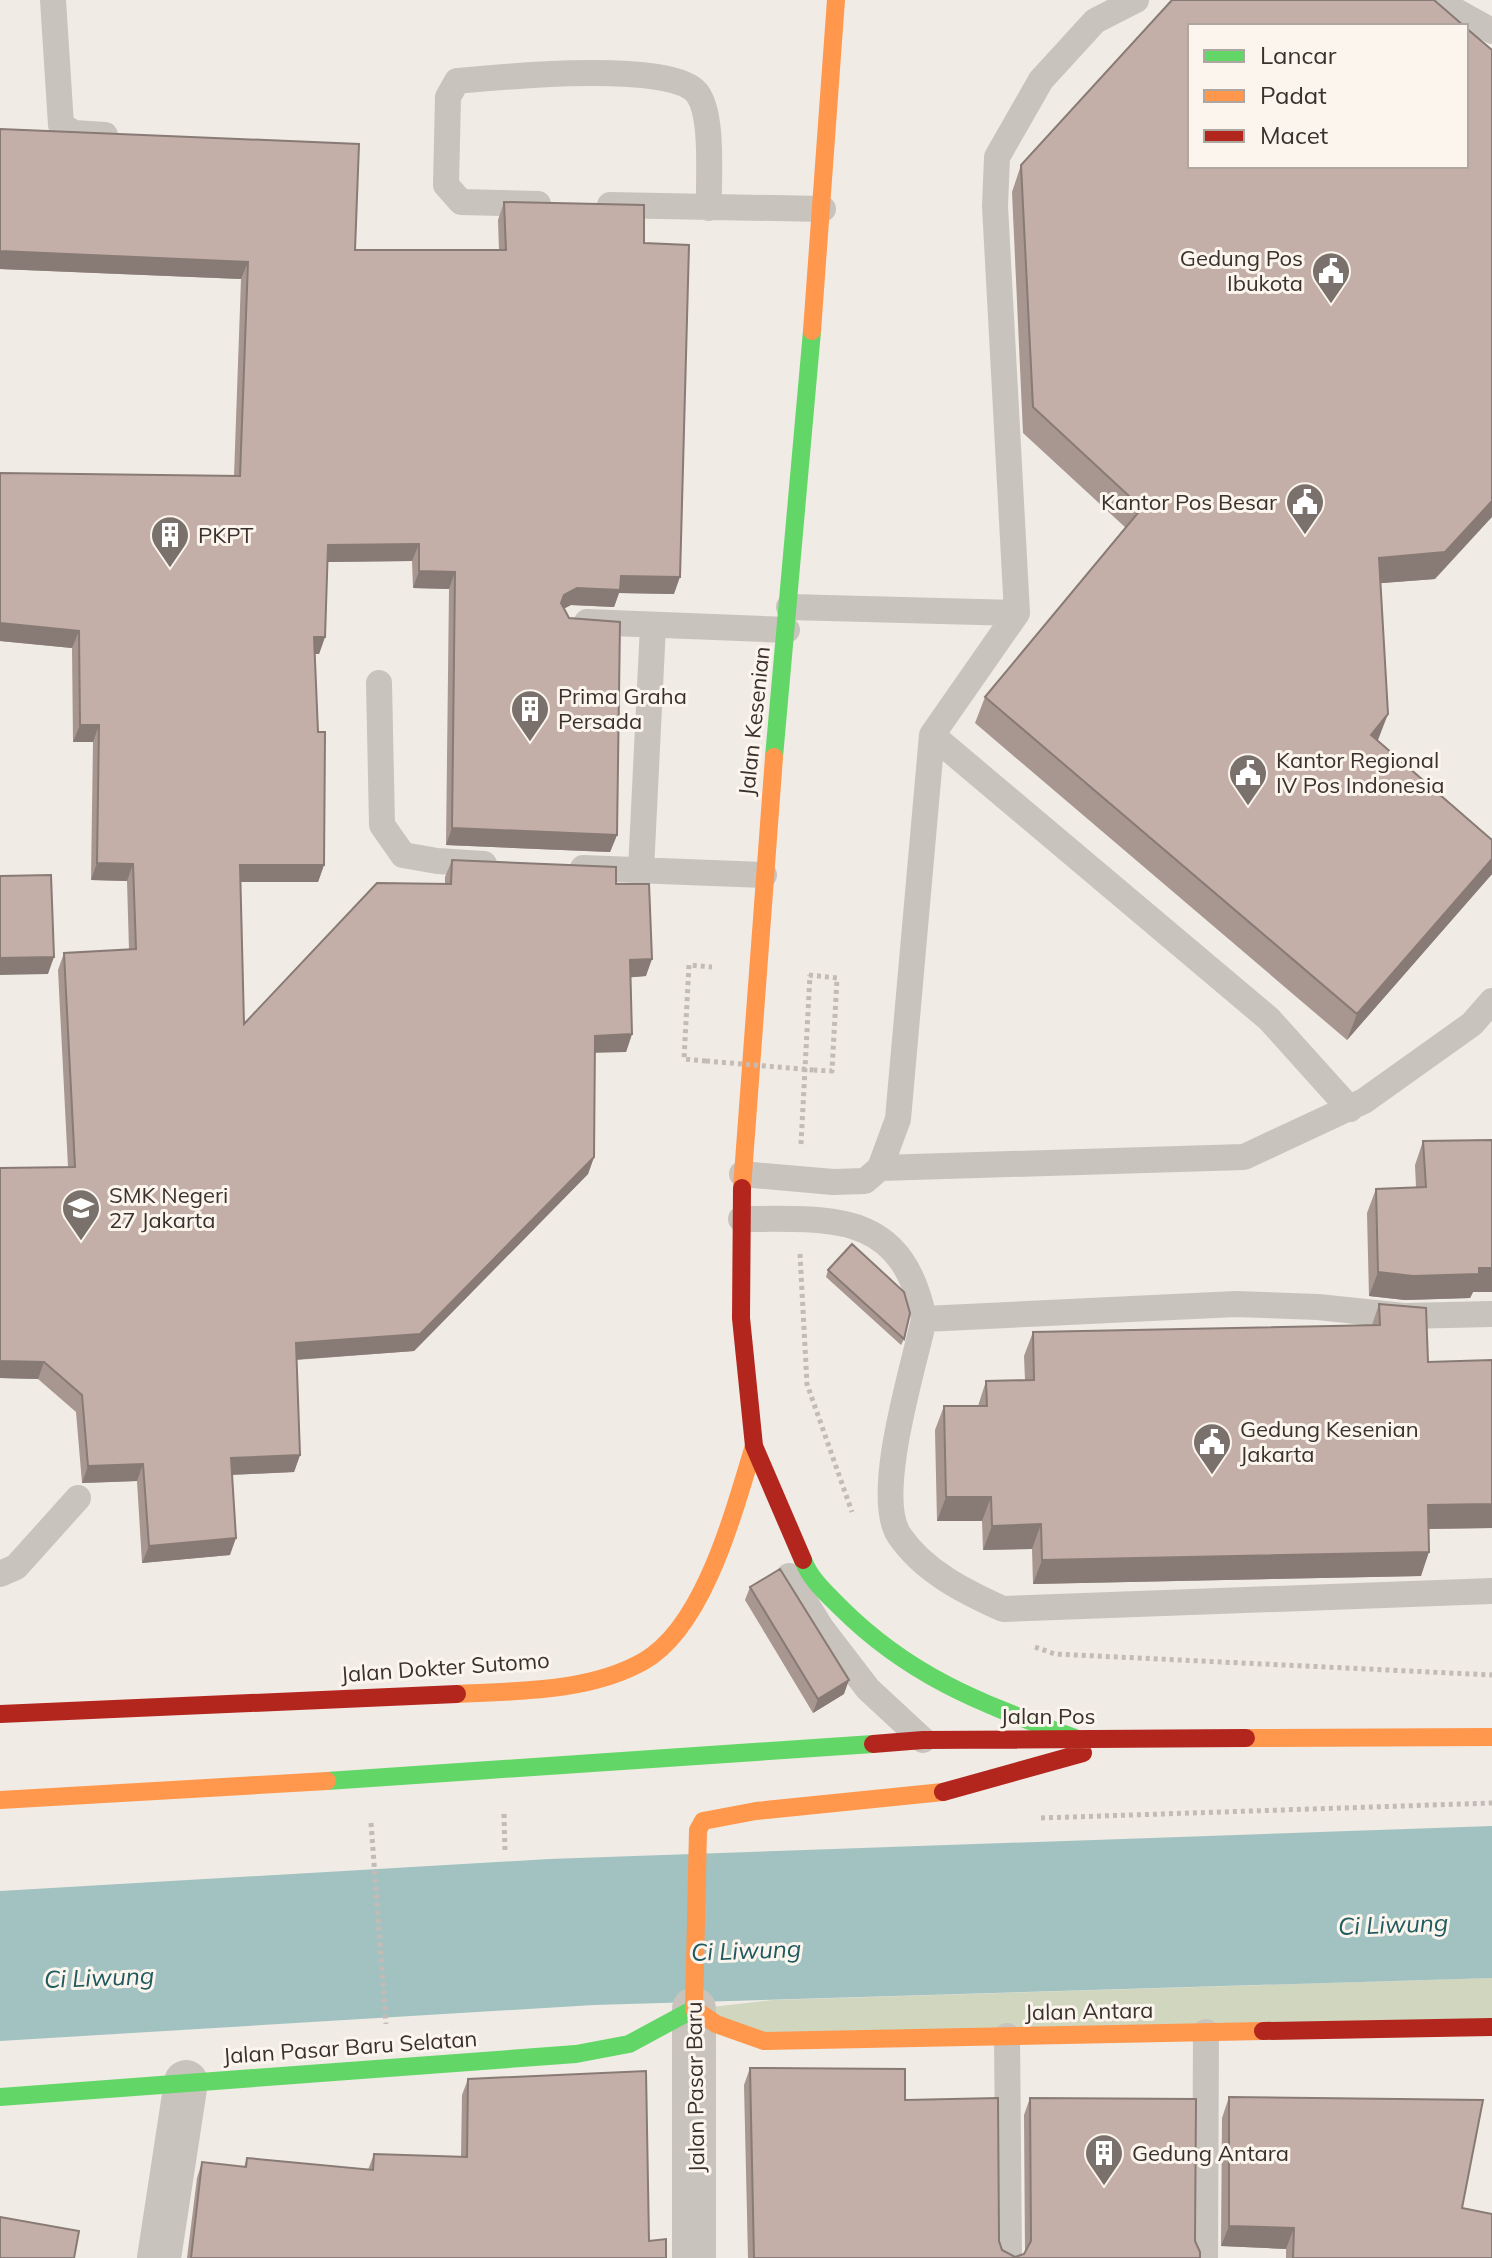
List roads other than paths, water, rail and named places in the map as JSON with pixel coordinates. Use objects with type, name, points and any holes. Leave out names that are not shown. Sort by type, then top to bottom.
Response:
[{"type":"main road","points":[[812,0],[836,6]]},
{"type":"main road","name":"Jalan Kesenian","points":[[754,1446],[741,1318],[742,1174],[764,875],[823,209],[836,6]]},
{"type":"main road","points":[[754,1446],[810,1577],[874,1641],[963,1696],[1080,1740]]},
{"type":"main road","name":"Jalan Dokter Sutomo","points":[[0,1714],[520,1689],[609,1675],[644,1661],[669,1640],[716,1562],[754,1446]]},
{"type":"main road","name":"Jalan Pos","points":[[0,1800],[606,1764],[923,1740],[1492,1737]]},
{"type":"main road","name":"Jalan Pasar Baru","points":[[694,2006],[697,1841],[703,1821],[749,1809],[918,1796],[1041,1767],[1122,1740]]},
{"type":"main road","name":"Jalan Antara","points":[[694,2006],[716,2024],[764,2041],[1492,2027]]},
{"type":"main road","name":"Jalan Pasar Baru Selatan","points":[[0,2097],[576,2054],[629,2044],[694,2006]]},
{"type":"street","name":"Jalan Pasar Baru","points":[[694,2006],[694,2258]]},
{"type":"street","points":[[159,2258],[186,2082]]},
{"type":"lane","points":[[53,0],[61,125],[74,133],[136,136]]},
{"type":"lane","points":[[742,1174],[865,1181],[880,1168],[898,1119],[932,735],[1017,613],[995,206],[997,157],[1041,80],[1095,21],[1136,0]]},
{"type":"lane","points":[[1436,0],[1492,31]]},
{"type":"lane","points":[[556,204],[461,202],[446,185],[448,97],[457,81],[559,72],[674,78],[696,92],[706,111],[709,208]]},
{"type":"lane","points":[[587,205],[823,209]]},
{"type":"lane","points":[[571,621],[653,626],[788,618],[1017,613]]},
{"type":"lane","points":[[641,870],[653,626]]},
{"type":"lane","points":[[379,683],[382,825],[403,855],[437,861],[516,865]]},
{"type":"lane","points":[[932,735],[1269,1019],[1350,1109]]},
{"type":"lane","points":[[563,867],[764,875]]},
{"type":"lane","points":[[880,1168],[1244,1157],[1350,1109],[1472,1024],[1492,1001]]},
{"type":"lane","points":[[741,1219],[799,1219],[872,1231],[900,1254],[920,1300],[924,1319],[891,1471],[889,1504],[898,1534],[929,1568],[976,1597],[1003,1609],[1492,1591]]},
{"type":"lane","points":[[924,1319],[1236,1304],[1318,1307],[1404,1316],[1492,1314]]},
{"type":"lane","points":[[754,1446],[788,1574],[822,1629],[868,1689],[923,1740]]},
{"type":"lane","points":[[0,1574],[16,1567],[78,1498]]},
{"type":"lane","points":[[1205,2258],[1206,2032]]},
{"type":"lane","points":[[1007,2036],[1009,2258]]},
{"type":"water","name":"Ci Liwung","points":[[1492,1826],[1492,1978],[594,2005],[0,2041],[0,1891],[549,1859]]},
{"type":"place","name":"Gedung Pos Ibukota","points":[[1331,305]]},
{"type":"place","name":"Kantor Pos Besar","points":[[1305,536]]},
{"type":"place","name":"PKPT","points":[[170,569]]},
{"type":"place","name":"Prima Graha Persada","points":[[530,743]]},
{"type":"place","name":"Kantor Regional IV Pos Indonesia","points":[[1248,807]]},
{"type":"place","name":"SMK Negeri 27 Jakarta","points":[[81,1242]]},
{"type":"place","name":"Gedung Kesenian Jakarta","points":[[1212,1476]]},
{"type":"place","name":"Gedung Antara","points":[[1104,2187]]}]
